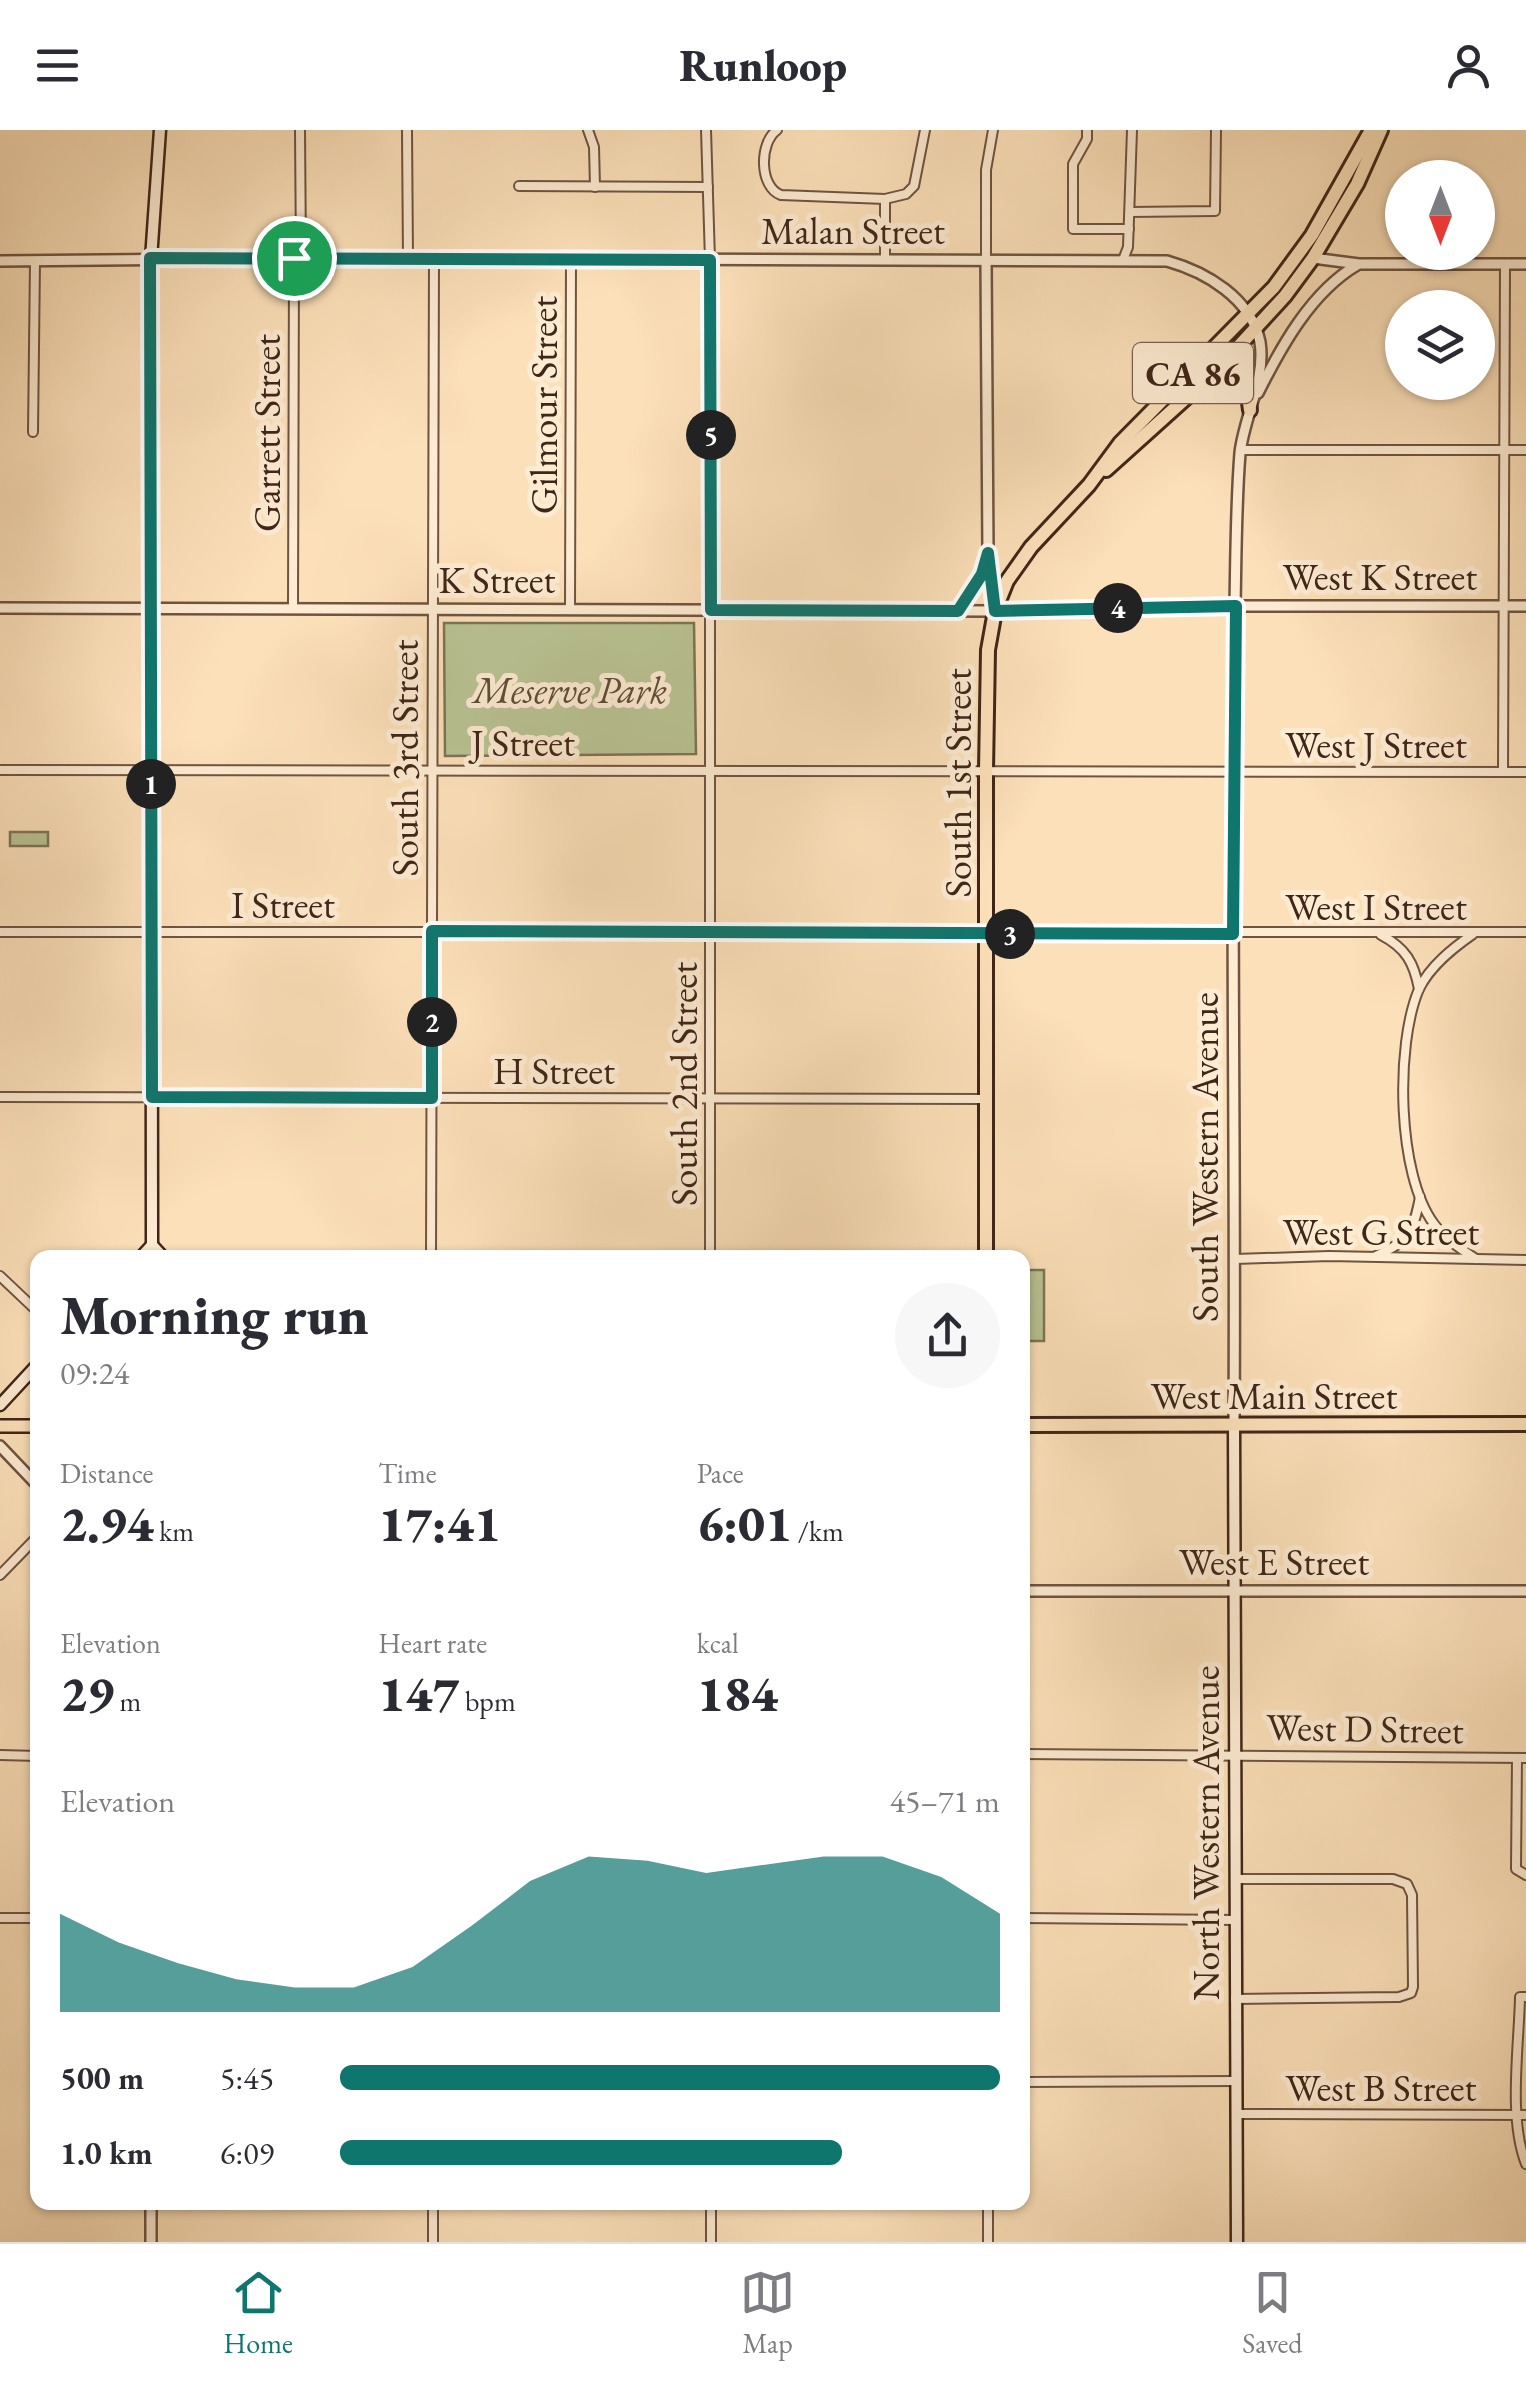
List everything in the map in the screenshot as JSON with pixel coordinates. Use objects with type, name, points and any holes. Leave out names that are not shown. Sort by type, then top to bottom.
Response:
[{"type":"highway","name":"CA 86","points":[[995,611],[1007,581],[1031,547],[1089,484],[1120,443],[1274,287],[1312,235],[1371,130]]},
{"type":"highway","name":"CA 86","points":[[1089,484],[1221,366],[1256,329],[1313,258],[1356,184],[1381,130]]},
{"type":"highway","points":[[1221,366],[1234,368],[1247,388],[1250,410]]},
{"type":"highway","name":"South 1st Street","points":[[986,1250],[986,771],[988,650],[995,611]]},
{"type":"highway","name":"West Main Street","points":[[1030,1425],[1526,1424]]},
{"type":"main road","points":[[147,1250],[152,1245],[150,258],[160,130]]},
{"type":"main road","points":[[152,1245],[157,1250]]},
{"type":"main road","points":[[0,1405],[30,1373]]},
{"type":"main road","name":"North Western Avenue","points":[[1234,1424],[1237,2242]]},
{"type":"main road","points":[[0,1426],[30,1426]]},
{"type":"street","name":"Garrett Street","points":[[293,609],[300,130]]},
{"type":"street","points":[[407,130],[408,258]]},
{"type":"street","points":[[588,130],[594,147],[596,187]]},
{"type":"street","name":"South 2nd Street","points":[[706,130],[710,260],[710,1250]]},
{"type":"street","points":[[777,130],[766,144],[766,182],[772,192],[886,199],[906,194],[914,186],[926,130]]},
{"type":"street","name":"South 1st Street","points":[[993,130],[986,170],[986,260],[988,553],[995,611]]},
{"type":"street","points":[[1087,130],[1087,140],[1073,164],[1073,229],[1129,229]]},
{"type":"street","points":[[1123,260],[1129,229],[1132,130]]},
{"type":"street","points":[[1130,212],[1215,211],[1216,130]]},
{"type":"street","points":[[520,186],[708,187]]},
{"type":"street","points":[[885,260],[886,199]]},
{"type":"street","name":"Malan Street","points":[[0,262],[150,258],[1168,261],[1197,269],[1220,285],[1256,329]]},
{"type":"street","points":[[1313,258],[1359,264],[1526,264]]},
{"type":"street","name":"South 3rd Street","points":[[430,1250],[434,259]]},
{"type":"street","name":"Gilmour Street","points":[[570,610],[571,260]]},
{"type":"street","points":[[33,432],[34,261]]},
{"type":"street","name":"South Western Avenue","points":[[1250,410],[1280,347],[1339,276],[1359,264]]},
{"type":"street","points":[[1503,772],[1504,264]]},
{"type":"street","name":"South Western Avenue","points":[[1234,1424],[1236,606],[1240,450],[1260,360],[1256,329]]},
{"type":"street","points":[[1240,450],[1526,450]]},
{"type":"street","points":[[958,611],[982,574],[988,553]]},
{"type":"street","name":"West K Street","points":[[995,611],[1526,606]]},
{"type":"street","name":"K Street","points":[[0,608],[995,611]]},
{"type":"street","name":"J Street","points":[[0,770],[986,771]]},
{"type":"street","name":"West J Street","points":[[986,771],[1526,772]]},
{"type":"street","name":"I Street","points":[[0,932],[987,934]]},
{"type":"street","name":"West I Street","points":[[987,934],[1526,932]]},
{"type":"street","points":[[1378,933],[1398,944],[1414,965],[1419,989],[1404,1054],[1402,1094],[1404,1124],[1420,1198],[1450,1242],[1476,1259]]},
{"type":"street","points":[[1419,989],[1452,948],[1473,934]]},
{"type":"street","name":"H Street","points":[[0,1097],[987,1099]]},
{"type":"street","points":[[1372,1258],[1402,1245],[1416,1221],[1420,1198]]},
{"type":"street","name":"West G Street","points":[[1235,1259],[1526,1260]]},
{"type":"street","points":[[0,1276],[30,1304]]},
{"type":"street","points":[[0,1446],[30,1478]]},
{"type":"street","points":[[0,1575],[30,1544]]},
{"type":"street","name":"West E Street","points":[[1030,1590],[1526,1590]]},
{"type":"street","name":"West D Street","points":[[1030,1754],[1521,1758]]},
{"type":"street","points":[[0,1756],[30,1756]]},
{"type":"street","points":[[1521,1758],[1516,1869],[1526,1875]]},
{"type":"street","points":[[1236,1879],[1392,1879],[1407,1884],[1412,1895],[1410,1993],[1236,1999]]},
{"type":"street","points":[[0,1918],[30,1918]]},
{"type":"street","points":[[1030,1918],[1236,1920]]},
{"type":"street","points":[[1523,1997],[1520,2149],[1526,2164]]},
{"type":"street","name":"West B Street","points":[[1030,2082],[1236,2081]]},
{"type":"street","name":"West B Street","points":[[1236,2114],[1521,2115]]},
{"type":"street","points":[[151,2210],[151,2242]]},
{"type":"street","points":[[433,2210],[433,2242]]},
{"type":"street","points":[[710,2210],[710,2242]]},
{"type":"street","points":[[988,2210],[988,2242]]},
{"type":"green space","name":"Meserve Park","points":[[444,623],[694,623],[696,754],[445,756]]},
{"type":"green space","points":[[10,832],[48,832],[48,846],[10,846]]},
{"type":"green space","points":[[1030,1270],[1044,1270],[1044,1341],[1030,1341]]},
{"type":"route","points":[[150,258],[294,258],[710,260],[711,610],[958,611],[982,574],[988,553],[995,611],[1236,606],[1233,934],[432,931],[432,1098],[152,1097],[150,258]]}]
